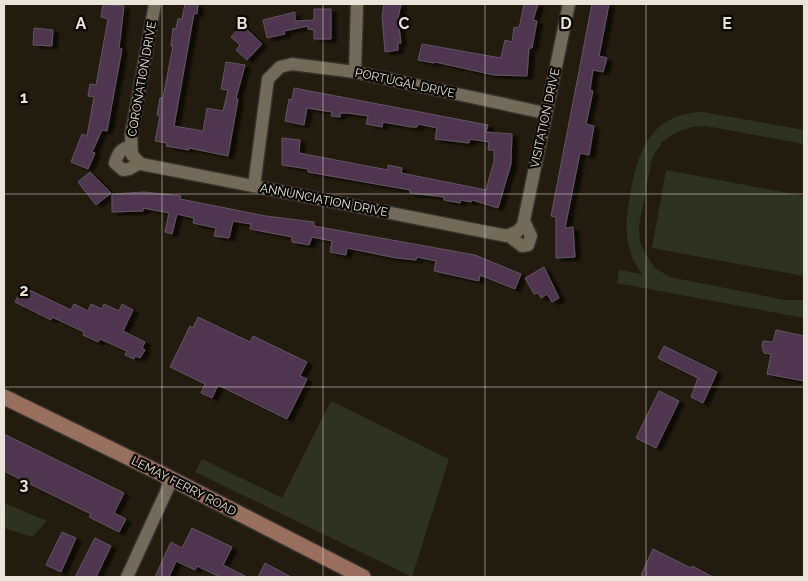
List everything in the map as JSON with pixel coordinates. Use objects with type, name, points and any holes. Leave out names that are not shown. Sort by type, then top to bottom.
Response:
[{"type":"main road","name":"LEMAY FERRY ROAD","points":[[4,397],[172,479],[363,577]]},
{"type":"street","name":"CORONATION DRIVE","points":[[135,155],[131,134],[155,4]]},
{"type":"street","points":[[355,72],[357,4]]},
{"type":"street","name":"VISITATION DRIVE","points":[[517,229],[570,4]]},
{"type":"street","name":"PORTUGAL DRIVE","points":[[254,186],[268,79],[280,67],[292,64],[355,72],[546,112]]},
{"type":"street","name":"ANNUNCIATION DRIVE","points":[[135,155],[254,186],[517,229]]},
{"type":"street","points":[[127,577],[172,479]]},
{"type":"green space","points":[[703,112],[804,130],[804,144],[706,126],[692,127],[677,132],[663,141],[652,158],[639,226],[640,242],[646,255],[655,268],[670,277],[785,300],[804,300],[804,318],[617,283],[619,270],[642,274],[631,254],[628,244],[627,224],[634,175],[644,147],[660,126],[686,114]]},
{"type":"green space","points":[[666,170],[804,196],[804,276],[652,248]]},
{"type":"green space","points":[[331,401],[449,459],[412,577],[195,472],[202,459],[282,498]]},
{"type":"green space","points":[[4,503],[47,521],[32,537],[4,528]]},
{"type":"building","points":[[103,4],[124,6],[119,48],[122,49],[107,131],[102,130],[92,152],[95,153],[88,169],[71,162],[82,134],[87,136],[94,97],[88,96],[90,84],[96,85],[108,19],[101,17]]},
{"type":"building","points":[[185,4],[198,4],[197,14],[194,13],[174,126],[203,131],[207,108],[223,111],[228,90],[221,89],[226,62],[245,65],[236,98],[238,99],[228,156],[189,148],[189,150],[166,146],[167,143],[155,141],[160,116],[157,115],[160,98],[163,98],[173,46],[171,46],[173,28],[176,29],[178,19],[182,19]]},
{"type":"building","points":[[384,4],[401,4],[398,18],[401,43],[398,43],[398,50],[385,52],[382,16]]},
{"type":"building","points":[[524,4],[538,4],[533,20],[537,21],[532,48],[529,48],[527,76],[494,75],[418,60],[422,44],[501,58],[505,40],[512,42],[514,27],[518,28],[520,24]]},
{"type":"building","points":[[592,4],[609,4],[599,56],[607,58],[603,72],[593,70],[590,90],[593,91],[586,124],[594,126],[589,155],[580,153],[565,228],[573,227],[575,257],[556,258],[556,217],[551,216]]},
{"type":"building","points":[[314,9],[331,9],[331,39],[314,39],[314,30],[308,29],[308,26],[284,31],[285,34],[267,38],[263,20],[295,12],[295,21],[314,20]]},
{"type":"building","points":[[242,25],[262,44],[247,60],[236,50],[240,45],[231,37]]},
{"type":"building","points":[[34,28],[53,30],[52,46],[33,45]]},
{"type":"building","points":[[294,88],[488,125],[486,132],[512,134],[511,164],[498,208],[472,200],[471,202],[461,200],[460,203],[444,200],[444,197],[410,193],[410,190],[308,172],[308,169],[282,165],[282,138],[300,140],[299,153],[388,170],[388,165],[402,168],[401,173],[486,190],[494,161],[494,150],[488,150],[489,142],[470,139],[469,143],[435,139],[437,128],[418,124],[417,127],[411,127],[383,122],[382,127],[366,124],[368,116],[340,113],[340,117],[331,116],[332,112],[307,108],[304,125],[285,121],[289,99],[292,100]]},
{"type":"building","points":[[90,172],[111,193],[96,205],[78,182]]},
{"type":"building","points":[[144,192],[181,196],[180,199],[266,216],[314,222],[314,226],[475,255],[521,274],[515,289],[480,275],[479,281],[434,271],[436,261],[417,257],[416,260],[396,258],[347,248],[346,255],[330,252],[332,241],[312,237],[309,245],[292,242],[292,237],[250,229],[251,224],[233,221],[229,238],[214,236],[216,228],[193,223],[194,218],[177,214],[172,234],[165,232],[169,213],[143,208],[143,211],[112,212],[112,194]]},
{"type":"building","points":[[544,267],[559,298],[552,302],[547,294],[541,298],[538,293],[534,294],[525,278]]},
{"type":"building","points":[[23,287],[71,310],[74,304],[88,311],[91,304],[102,309],[104,304],[119,311],[122,304],[133,310],[123,331],[145,342],[142,348],[145,350],[140,358],[135,356],[134,359],[125,355],[127,351],[100,339],[98,342],[83,335],[84,332],[52,317],[51,320],[15,302]]},
{"type":"building","points":[[198,317],[250,342],[253,336],[307,362],[300,376],[307,379],[287,419],[218,385],[212,398],[201,393],[205,384],[170,367],[190,326],[193,328]]},
{"type":"building","points":[[776,330],[804,336],[804,381],[767,374],[771,354],[764,353],[763,341],[773,342]]},
{"type":"building","points":[[664,346],[717,372],[703,403],[691,397],[698,378],[658,358]]},
{"type":"building","points":[[659,391],[679,401],[656,448],[636,438]]},
{"type":"building","points":[[4,434],[124,493],[114,513],[126,519],[119,532],[89,517],[91,514],[4,471]]},
{"type":"building","points":[[192,528],[232,547],[223,565],[247,577],[220,577],[197,566],[195,570],[176,561],[169,577],[155,577],[171,542],[182,548]]},
{"type":"building","points":[[62,532],[76,538],[61,572],[46,565]]},
{"type":"building","points":[[95,538],[111,546],[96,577],[75,577]]},
{"type":"building","points":[[653,549],[713,577],[646,577],[641,575]]},
{"type":"building","points":[[265,563],[291,577],[258,577]]}]
